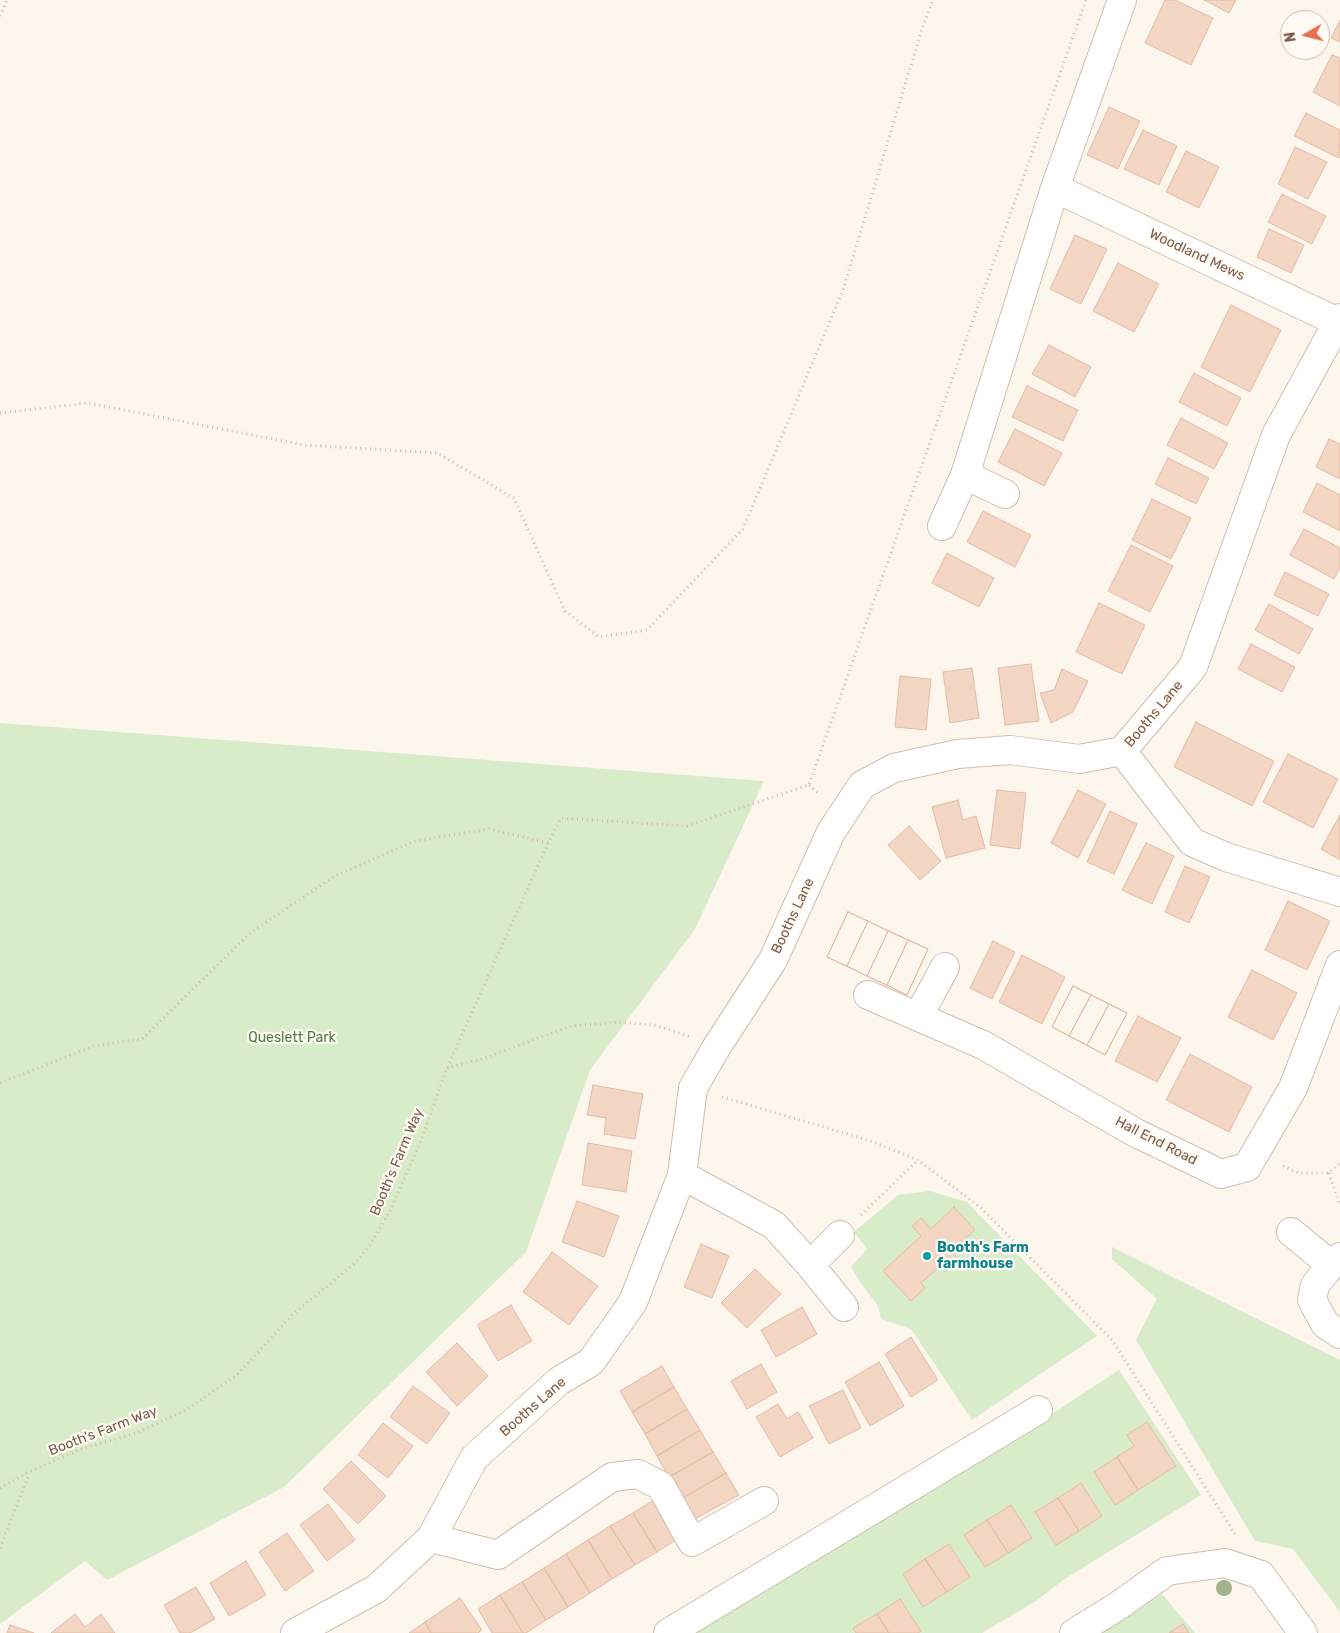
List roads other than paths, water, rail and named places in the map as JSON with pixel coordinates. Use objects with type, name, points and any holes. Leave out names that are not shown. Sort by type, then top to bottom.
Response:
[{"type":"street","points":[[942,526],[965,475],[1055,188],[1122,0]]},
{"type":"street","name":"Woodland Mews","points":[[1055,188],[1339,321]]},
{"type":"street","name":"Booths Lane","points":[[295,1633],[376,1589],[431,1538],[474,1458],[559,1380],[591,1362],[633,1302],[682,1175],[693,1088],[716,1048],[773,960],[832,832],[862,786],[894,768],[958,754],[1010,750],[1079,759],[1122,751],[1193,667],[1276,435],[1339,321]]},
{"type":"street","points":[[965,475],[1005,494]]},
{"type":"street","points":[[1122,751],[1192,842],[1226,857],[1340,892]]},
{"type":"street","name":"Hall End Road","points":[[868,995],[983,1045],[1136,1133],[1221,1174],[1247,1167],[1293,1088],[1340,965]]},
{"type":"street","points":[[918,1017],[945,967]]},
{"type":"street","points":[[682,1175],[774,1225],[844,1307]]},
{"type":"street","points":[[1291,1232],[1335,1261],[1315,1285],[1312,1300],[1325,1324],[1340,1334]]},
{"type":"street","points":[[810,1265],[840,1235]]},
{"type":"street","points":[[668,1633],[1038,1410]]},
{"type":"street","points":[[431,1538],[498,1555],[612,1477],[638,1474],[661,1486],[692,1542],[764,1501]]},
{"type":"street","points":[[1074,1633],[1118,1606],[1167,1571],[1225,1563],[1261,1575],[1302,1633]]},
{"type":"place","name":"Booth's Farm farmhouse","points":[[927,1256]]},
{"type":"park label","name":"Queslett Park","points":[[292,1038]]}]
